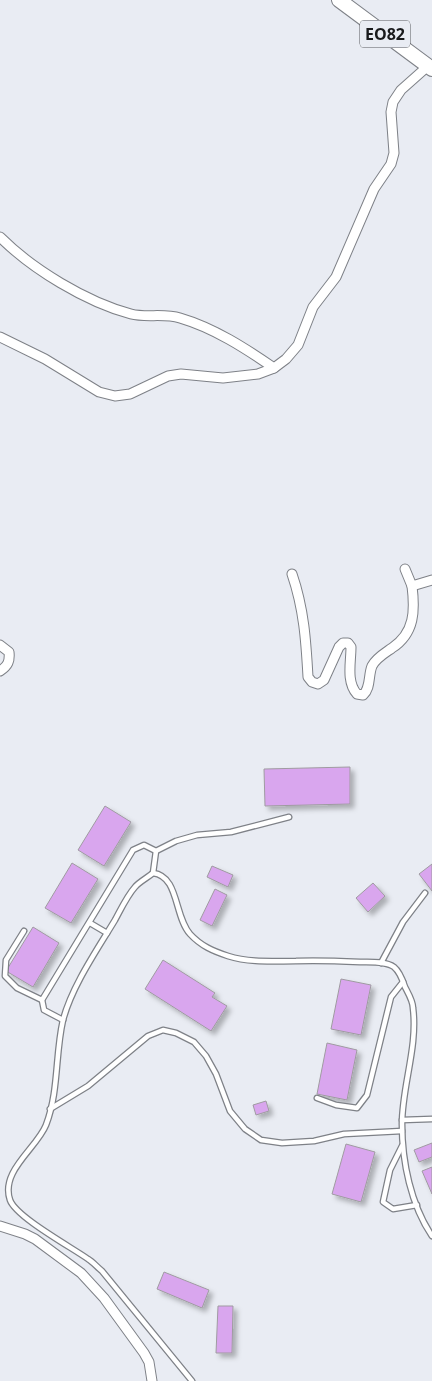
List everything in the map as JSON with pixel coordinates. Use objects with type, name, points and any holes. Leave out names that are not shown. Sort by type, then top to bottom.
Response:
[{"type":"main road","name":"ΕΟ82","points":[[339,0],[430,67]]},
{"type":"street","points":[[0,337],[45,359],[99,392],[115,396],[130,394],[168,376],[181,374],[223,378],[258,374],[274,368],[286,359],[298,345],[313,307],[336,277],[374,189],[391,164],[394,153],[391,112],[393,102],[401,90],[430,67]]},
{"type":"street","points":[[0,237],[17,254],[86,298],[132,314],[180,317],[237,343],[274,368]]},
{"type":"street","points":[[292,574],[300,598],[304,622],[308,677],[312,682],[318,684],[324,680],[339,647],[343,643],[348,643],[351,647],[350,673],[352,689],[357,694],[363,695],[367,691],[373,664],[380,656],[404,639],[410,630],[414,617],[412,586],[405,569]]},
{"type":"street","points":[[412,586],[432,580]]},
{"type":"street","points":[[0,645],[9,652],[10,660],[5,668],[0,671]]},
{"type":"street","points":[[0,1226],[35,1239],[81,1273],[92,1284],[144,1353],[149,1362],[152,1381]]},
{"type":"lane","points":[[156,851],[176,841],[197,835],[232,832],[288,817]]},
{"type":"lane","points":[[63,1020],[44,1010],[42,1000],[133,850],[144,845],[156,851]]},
{"type":"lane","points":[[156,851],[152,873],[135,886],[72,996],[63,1020],[54,1094],[46,1126],[13,1171],[8,1187],[10,1200],[14,1208],[90,1260],[192,1381]]},
{"type":"lane","points":[[152,873],[160,874],[170,883],[181,921],[189,933],[206,948],[236,958],[255,961],[322,960],[381,963],[394,967],[414,1006],[402,1120],[402,1145],[407,1172],[417,1205],[432,1236]]},
{"type":"lane","points":[[381,963],[403,922],[425,893]]},
{"type":"lane","points":[[90,923],[107,933]]},
{"type":"lane","points":[[24,931],[6,960],[5,976],[17,988],[42,1000]]},
{"type":"lane","points":[[317,1098],[336,1105],[357,1108],[367,1096],[391,998],[403,982]]},
{"type":"lane","points":[[50,1108],[88,1086],[148,1036],[163,1030],[176,1032],[194,1042],[206,1056],[216,1074],[230,1111],[245,1129],[261,1140],[282,1143],[314,1141],[344,1134],[402,1131]]},
{"type":"lane","points":[[402,1120],[432,1119]]},
{"type":"lane","points":[[402,1145],[390,1170],[383,1202],[393,1209],[417,1205]]},
{"type":"building","points":[[350,767],[350,804],[265,806],[264,769]]},
{"type":"building","points":[[105,806],[131,822],[104,866],[78,850]]},
{"type":"building","points":[[72,863],[98,879],[71,923],[45,908]]},
{"type":"building","points":[[432,864],[432,891],[419,874]]},
{"type":"building","points":[[212,866],[233,875],[228,887],[207,877]]},
{"type":"building","points":[[373,883],[385,896],[368,912],[356,898]]},
{"type":"building","points":[[215,889],[227,895],[212,926],[200,920]]},
{"type":"building","points":[[33,927],[59,943],[33,987],[6,971]]},
{"type":"building","points":[[163,960],[215,993],[212,997],[227,1006],[211,1031],[145,989]]},
{"type":"building","points":[[341,979],[371,985],[361,1035],[331,1029]]},
{"type":"building","points":[[327,1043],[357,1050],[347,1100],[317,1094]]},
{"type":"building","points":[[266,1101],[269,1111],[256,1115],[253,1105]]},
{"type":"building","points":[[432,1143],[432,1157],[419,1162],[414,1150]]},
{"type":"building","points":[[346,1144],[375,1152],[361,1202],[332,1194]]},
{"type":"building","points":[[432,1167],[432,1194],[422,1171]]},
{"type":"building","points":[[164,1272],[209,1290],[202,1308],[157,1289]]},
{"type":"building","points":[[218,1306],[233,1306],[232,1353],[216,1353]]}]
